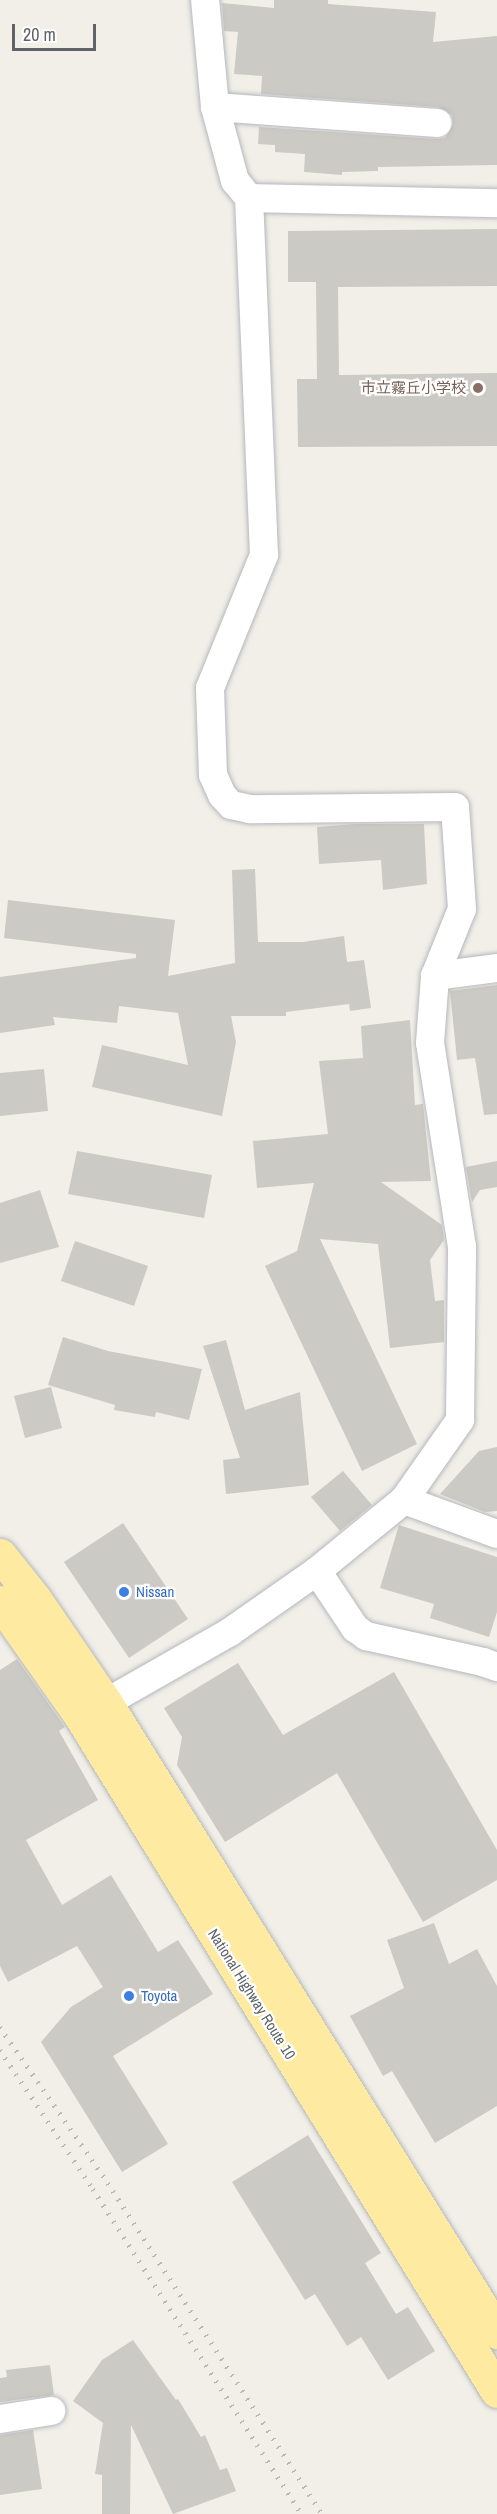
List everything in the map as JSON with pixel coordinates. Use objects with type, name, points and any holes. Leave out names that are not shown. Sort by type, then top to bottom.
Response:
[{"type":"highway","name":"National Highway Route 10","points":[[0,1555],[35,1599],[94,1710],[497,2391]]},
{"type":"highway","name":"National Highway Route 10","points":[[0,1602],[94,1710],[497,2332]]},
{"type":"street","points":[[94,1710],[230,1632],[317,1571],[404,1500],[460,1420],[462,1247],[430,1043],[435,976],[462,909],[454,807],[250,809],[231,805],[222,795],[213,775],[210,688],[264,555],[249,198],[235,181],[215,107],[205,0]]},
{"type":"street","points":[[215,107],[437,123]]},
{"type":"street","points":[[249,198],[497,203]]},
{"type":"street","points":[[435,976],[497,968]]},
{"type":"street","points":[[404,1500],[497,1534]]},
{"type":"street","points":[[317,1571],[356,1628],[366,1636],[497,1667]]},
{"type":"street","points":[[0,2419],[51,2411]]},
{"type":"building","points":[[274,0],[328,0],[328,4],[436,12],[433,42],[497,36],[497,165],[378,167],[378,171],[342,172],[342,175],[304,172],[305,154],[275,152],[275,145],[258,144],[259,127],[436,139],[445,138],[453,125],[452,115],[438,107],[261,94],[262,76],[234,74],[238,32],[224,31],[222,3],[274,8]]},
{"type":"building","points":[[497,229],[497,286],[338,287],[339,375],[497,373],[497,446],[298,447],[297,379],[317,379],[316,282],[288,282],[288,231]]},
{"type":"building","points":[[355,824],[424,824],[427,884],[383,890],[381,860],[319,864],[317,827]]},
{"type":"building","points":[[255,869],[258,942],[303,942],[344,936],[347,962],[364,960],[371,1008],[350,1011],[349,1004],[286,1012],[286,1016],[231,1016],[236,1042],[222,1116],[92,1087],[102,1045],[188,1065],[178,1013],[119,1006],[117,1023],[53,1017],[55,1025],[0,1033],[0,977],[136,958],[136,954],[4,938],[8,900],[175,920],[168,976],[235,963],[232,870]]},
{"type":"building","points":[[497,985],[497,1114],[484,1115],[475,1058],[457,1060],[450,991]]},
{"type":"building","points":[[410,1020],[415,1105],[423,1104],[431,1181],[381,1182],[442,1225],[444,1240],[430,1260],[435,1301],[444,1300],[444,1342],[390,1348],[378,1244],[320,1239],[417,1444],[362,1471],[265,1266],[297,1251],[314,1183],[257,1188],[253,1141],[328,1134],[319,1061],[363,1058],[361,1026]]},
{"type":"building","points":[[44,1069],[48,1111],[0,1116],[0,1073]]},
{"type":"building","points":[[77,1151],[212,1175],[204,1218],[68,1194]]},
{"type":"building","points":[[497,1161],[497,1187],[480,1190],[472,1202],[466,1167]]},
{"type":"building","points":[[40,1190],[59,1247],[0,1263],[0,1203]]},
{"type":"building","points":[[75,1241],[148,1266],[134,1306],[61,1281]]},
{"type":"building","points":[[63,1337],[108,1351],[202,1369],[189,1420],[156,1412],[155,1417],[114,1410],[115,1405],[48,1385]]},
{"type":"building","points":[[226,1340],[245,1410],[300,1392],[309,1485],[226,1494],[223,1460],[240,1458],[203,1346]]},
{"type":"building","points":[[51,1387],[62,1428],[25,1438],[14,1396]]},
{"type":"building","points":[[497,1447],[497,1511],[485,1512],[440,1494],[479,1451]]},
{"type":"building","points":[[343,1471],[372,1505],[340,1531],[311,1497]]},
{"type":"building","points":[[123,1523],[188,1619],[129,1658],[64,1562]]},
{"type":"building","points":[[399,1525],[497,1557],[497,1612],[489,1637],[430,1618],[434,1604],[380,1588]]},
{"type":"building","points":[[17,1659],[65,1727],[59,1731],[98,1800],[26,1840],[62,1905],[111,1875],[158,1952],[178,1940],[213,1994],[113,2056],[168,2144],[122,2172],[41,2042],[71,2007],[103,1987],[77,1946],[8,1982],[0,1966],[0,1670]]},
{"type":"building","points":[[238,1663],[283,1735],[394,1672],[497,1850],[497,1880],[423,1922],[337,1773],[225,1842],[177,1765],[182,1737],[164,1708]]},
{"type":"building","points":[[434,1923],[449,1964],[477,1949],[497,1986],[497,2106],[435,2143],[392,2071],[383,2076],[350,2016],[404,1988],[387,1940]]},
{"type":"building","points":[[308,2135],[381,2253],[365,2263],[396,2314],[408,2307],[435,2351],[388,2380],[361,2337],[347,2346],[315,2294],[305,2300],[232,2182]]},
{"type":"building","points":[[133,2340],[176,2400],[178,2399],[201,2437],[205,2435],[220,2470],[227,2468],[236,2491],[173,2514],[131,2425],[130,2514],[102,2514],[102,2475],[95,2474],[103,2423],[73,2401],[102,2360]]},
{"type":"building","points":[[50,2365],[54,2395],[0,2402],[0,2378],[7,2377],[6,2370]]},
{"type":"building","points":[[33,2430],[42,2489],[0,2495],[0,2435]]},
{"type":"railway","points":[[0,2027],[108,2183],[322,2514]]},
{"type":"railway","points":[[0,2050],[93,2189],[302,2514]]},
{"type":"place","name":"市立霧丘小学校","points":[[478,388]]},
{"type":"place","name":"Nissan","points":[[124,1592]]},
{"type":"place","name":"Toyota","points":[[129,1996]]}]
